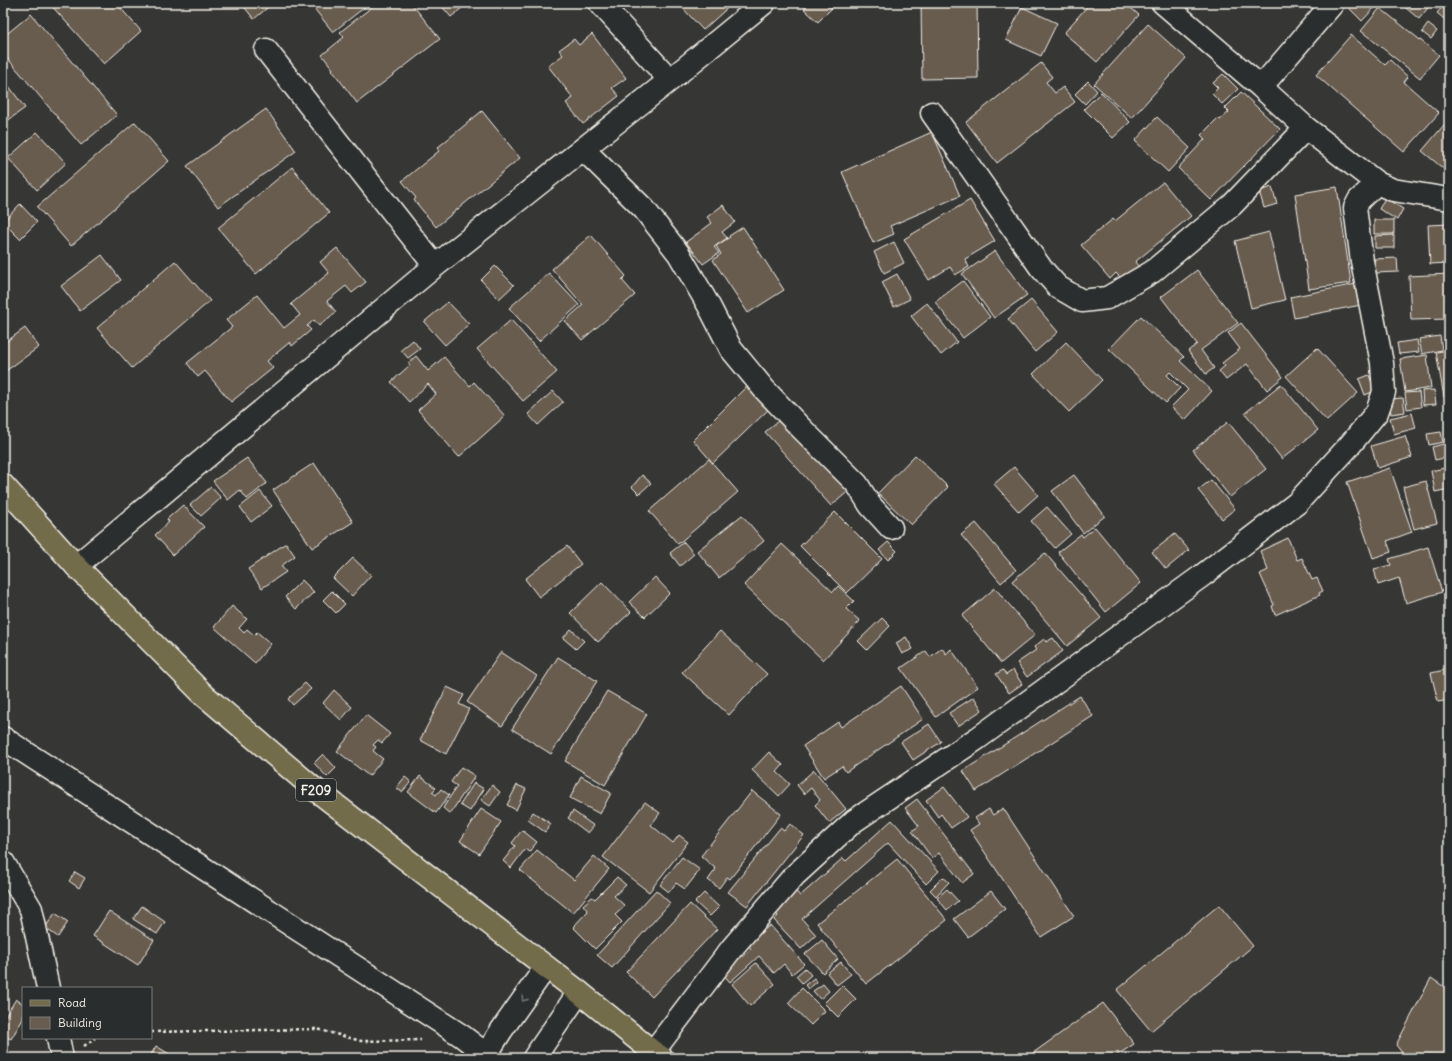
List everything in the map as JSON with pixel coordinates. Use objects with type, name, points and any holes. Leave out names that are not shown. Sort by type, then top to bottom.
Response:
[{"type":"main road","name":"F209","points":[[3,485],[76,566],[204,695],[312,787],[579,992],[658,1055]]},
{"type":"street","points":[[600,3],[670,80]]},
{"type":"street","points":[[76,566],[436,266],[670,80],[764,3]]},
{"type":"street","points":[[1162,3],[1261,87],[1306,128],[1377,183],[1393,190],[1449,199]]},
{"type":"street","points":[[1261,87],[1333,3]]},
{"type":"street","points":[[266,50],[436,266]]},
{"type":"street","points":[[932,113],[1041,268],[1058,287],[1082,301],[1107,298],[1152,272],[1232,205],[1306,128]]},
{"type":"street","points":[[583,149],[644,209],[679,254],[709,306],[731,349],[764,389],[857,484],[870,505],[891,528]]},
{"type":"street","points":[[658,1055],[732,948],[789,882],[854,821],[978,738],[1291,508],[1350,445],[1377,412],[1384,392],[1382,363],[1362,261],[1355,208],[1359,200],[1377,183]]},
{"type":"street","points":[[3,738],[462,1036],[488,1057],[501,1031],[546,967]]},
{"type":"street","points":[[3,862],[31,909],[48,987]]},
{"type":"street","points":[[534,1058],[579,992]]},
{"type":"street","points":[[58,1039],[62,1058]]},
{"type":"path","points":[[152,1032],[317,1029],[361,1041],[424,1040]]},
{"type":"building","points":[[49,3],[116,3],[141,31],[104,64]]},
{"type":"building","points":[[241,3],[273,3],[254,19]]},
{"type":"building","points":[[316,3],[370,3],[333,32],[312,6]]},
{"type":"building","points":[[377,3],[411,3],[440,39],[357,103],[322,55],[344,37],[340,32]]},
{"type":"building","points":[[439,3],[459,3],[463,7],[451,17]]},
{"type":"building","points":[[465,3],[478,3],[470,9]]},
{"type":"building","points":[[678,3],[733,3],[703,30]]},
{"type":"building","points":[[810,3],[827,3],[832,8],[818,22],[804,9]]},
{"type":"building","points":[[921,3],[977,3],[978,78],[922,79]]},
{"type":"building","points":[[1090,3],[1125,3],[1139,15],[1097,62],[1064,33]]},
{"type":"building","points":[[1352,3],[1379,3],[1362,21],[1348,7]]},
{"type":"building","points":[[1400,3],[1443,3],[1437,9],[1431,4],[1419,19]]},
{"type":"building","points":[[1446,3],[1449,3],[1449,23],[1437,13]]},
{"type":"building","points":[[1022,7],[1057,23],[1041,56],[1006,40]]},
{"type":"building","points":[[1380,8],[1439,55],[1420,78],[1361,31]]},
{"type":"building","points":[[31,14],[117,115],[81,145],[3,53],[3,37]]},
{"type":"building","points":[[1148,24],[1186,58],[1132,118],[1094,84]]},
{"type":"building","points":[[1428,24],[1437,31],[1431,39],[1422,32]]},
{"type":"building","points":[[592,34],[626,78],[612,88],[619,96],[583,124],[566,103],[573,98],[548,66],[563,55],[559,50],[574,39],[579,45]]},
{"type":"building","points":[[1351,35],[1385,65],[1390,60],[1408,77],[1404,82],[1439,113],[1404,152],[1316,75]]},
{"type":"building","points":[[1041,63],[1052,77],[1046,82],[1055,93],[1063,87],[1075,102],[997,163],[966,122]]},
{"type":"building","points":[[1223,74],[1238,89],[1222,104],[1212,94],[1218,88],[1213,83]]},
{"type":"building","points":[[3,78],[25,108],[3,124]]},
{"type":"building","points":[[1088,81],[1097,91],[1085,104],[1075,94]]},
{"type":"building","points":[[1101,92],[1130,122],[1113,138],[1084,109]]},
{"type":"building","points":[[1241,92],[1280,129],[1211,200],[1178,168],[1205,139],[1201,135],[1218,118],[1220,120],[1229,112],[1225,108]]},
{"type":"building","points":[[266,109],[296,151],[218,207],[187,166]]},
{"type":"building","points":[[482,111],[520,158],[436,227],[414,200],[416,198],[402,181],[439,151],[437,148]]},
{"type":"building","points":[[1157,117],[1190,148],[1168,172],[1135,141]]},
{"type":"building","points":[[1449,119],[1449,166],[1445,170],[1422,151]]},
{"type":"building","points":[[135,122],[169,161],[71,246],[37,207]]},
{"type":"building","points":[[37,132],[66,163],[37,190],[8,158]]},
{"type":"building","points":[[932,132],[960,196],[890,226],[894,234],[873,243],[842,172]]},
{"type":"building","points":[[292,167],[329,213],[256,274],[218,228]]},
{"type":"building","points":[[1163,182],[1191,216],[1135,262],[1139,267],[1123,281],[1116,273],[1110,279],[1081,245],[1113,219],[1115,221]]},
{"type":"building","points":[[1272,187],[1277,204],[1264,208],[1259,191]]},
{"type":"building","points":[[1337,187],[1351,283],[1309,289],[1295,194]]},
{"type":"building","points":[[1385,198],[1403,209],[1397,220],[1379,209]]},
{"type":"building","points":[[970,200],[995,241],[965,259],[969,267],[955,275],[950,267],[929,280],[904,239]]},
{"type":"building","points":[[20,204],[37,222],[20,239],[3,222]]},
{"type":"building","points":[[723,205],[735,222],[722,232],[727,238],[714,247],[719,253],[703,264],[686,242],[712,223],[707,217]]},
{"type":"building","points":[[1374,220],[1394,220],[1394,234],[1374,234]]},
{"type":"building","points":[[1449,224],[1449,263],[1430,264],[1428,225]]},
{"type":"building","points":[[743,227],[784,290],[748,313],[713,260],[721,254],[716,246]]},
{"type":"building","points":[[1269,232],[1285,300],[1251,308],[1235,241]]},
{"type":"building","points":[[591,235],[626,276],[622,280],[635,295],[582,340],[565,321],[583,305],[552,269]]},
{"type":"building","points":[[1394,235],[1394,248],[1375,248],[1375,236]]},
{"type":"building","points":[[894,242],[904,263],[884,273],[874,252]]},
{"type":"building","points":[[337,248],[366,282],[352,293],[346,286],[327,301],[336,312],[319,326],[314,320],[307,326],[311,330],[292,346],[290,342],[267,361],[273,368],[231,402],[205,371],[198,377],[187,363],[232,327],[226,320],[257,295],[284,328],[300,315],[291,304],[329,273],[320,262]]},
{"type":"building","points":[[995,251],[1027,295],[994,318],[962,274]]},
{"type":"building","points":[[102,255],[121,280],[80,311],[61,286]]},
{"type":"building","points":[[1397,258],[1398,272],[1375,273],[1374,259]]},
{"type":"building","points":[[175,261],[210,301],[132,368],[97,328]]},
{"type":"building","points":[[495,266],[514,285],[499,299],[481,280]]},
{"type":"building","points":[[1197,270],[1238,323],[1201,350],[1214,368],[1206,374],[1188,351],[1197,344],[1161,297]]},
{"type":"building","points":[[549,273],[579,305],[539,341],[509,308]]},
{"type":"building","points":[[897,274],[910,299],[894,307],[882,282]]},
{"type":"building","points":[[1449,274],[1449,319],[1411,320],[1409,276]]},
{"type":"building","points":[[963,281],[990,317],[963,338],[935,302]]},
{"type":"building","points":[[1356,284],[1361,305],[1294,318],[1290,297]]},
{"type":"building","points":[[1031,300],[1058,332],[1035,352],[1008,319]]},
{"type":"building","points":[[448,302],[469,324],[445,345],[424,322]]},
{"type":"building","points":[[927,303],[957,342],[941,355],[911,316]]},
{"type":"building","points":[[1141,316],[1184,357],[1180,361],[1212,391],[1185,420],[1171,407],[1188,390],[1170,372],[1167,375],[1180,388],[1166,403],[1109,349]]},
{"type":"building","points":[[511,320],[557,372],[523,401],[477,349]]},
{"type":"building","points":[[1241,323],[1283,377],[1267,390],[1247,364],[1226,380],[1219,371],[1225,366],[1222,363],[1240,349],[1228,333]]},
{"type":"building","points":[[25,328],[39,347],[3,373],[3,344]]},
{"type":"building","points":[[1440,336],[1442,350],[1422,354],[1419,339]]},
{"type":"building","points":[[413,340],[420,349],[408,358],[401,350]]},
{"type":"building","points":[[1417,340],[1419,352],[1399,354],[1397,343]]},
{"type":"building","points":[[1066,342],[1102,380],[1069,412],[1033,374]]},
{"type":"building","points":[[1317,348],[1358,393],[1327,421],[1286,376]]},
{"type":"building","points":[[1449,350],[1449,396],[1444,397],[1436,352]]},
{"type":"building","points":[[1427,355],[1431,388],[1405,392],[1400,359]]},
{"type":"building","points":[[416,356],[428,371],[444,357],[470,386],[474,382],[505,416],[459,457],[418,410],[436,394],[428,384],[409,402],[391,382],[410,365],[408,363]]},
{"type":"building","points":[[1369,375],[1375,391],[1365,395],[1359,379]]},
{"type":"building","points":[[749,384],[771,407],[713,463],[693,440]]},
{"type":"building","points":[[1281,384],[1318,430],[1282,459],[1245,413]]},
{"type":"building","points":[[1434,390],[1436,404],[1423,405],[1422,391]]},
{"type":"building","points":[[553,391],[563,402],[538,425],[528,414]]},
{"type":"building","points":[[1419,392],[1421,407],[1407,409],[1405,393]]},
{"type":"building","points":[[1403,398],[1405,412],[1391,414],[1389,399]]},
{"type":"building","points":[[1412,413],[1416,428],[1394,434],[1390,418]]},
{"type":"building","points":[[785,415],[851,489],[831,506],[765,432]]},
{"type":"building","points":[[1228,422],[1266,469],[1230,497],[1193,450]]},
{"type":"building","points":[[1441,432],[1443,442],[1429,445],[1427,434]]},
{"type":"building","points":[[1405,436],[1412,457],[1378,468],[1371,446]]},
{"type":"building","points":[[1447,443],[1449,457],[1435,460],[1432,447]]},
{"type":"building","points":[[915,455],[948,487],[911,525],[878,493]]},
{"type":"building","points":[[247,458],[267,483],[247,499],[240,490],[228,500],[213,481]]},
{"type":"building","points":[[709,459],[738,492],[678,544],[649,511]]},
{"type":"building","points":[[314,463],[353,522],[312,548],[273,490]]},
{"type":"building","points":[[1014,467],[1038,495],[1019,512],[994,484]]},
{"type":"building","points":[[1449,467],[1449,489],[1435,492],[1431,471]]},
{"type":"building","points":[[1390,468],[1412,532],[1387,541],[1391,552],[1373,558],[1347,482]]},
{"type":"building","points":[[642,475],[651,483],[639,494],[632,487]]},
{"type":"building","points":[[1074,475],[1105,516],[1083,533],[1052,491]]},
{"type":"building","points":[[1211,480],[1235,509],[1222,519],[1198,490]]},
{"type":"building","points":[[1426,481],[1437,523],[1414,529],[1403,487]]},
{"type":"building","points":[[211,487],[221,498],[201,516],[190,505]]},
{"type":"building","points":[[260,491],[272,506],[251,522],[240,507]]},
{"type":"building","points":[[183,505],[204,527],[173,555],[155,535],[169,522],[167,519]]},
{"type":"building","points":[[1047,507],[1071,534],[1055,548],[1031,521]]},
{"type":"building","points":[[835,512],[882,559],[847,593],[800,546]]},
{"type":"building","points":[[742,515],[764,541],[719,578],[697,551]]},
{"type":"building","points":[[976,523],[1016,570],[1001,583],[961,535]]},
{"type":"building","points":[[1095,527],[1141,583],[1106,612],[1058,552],[1081,534],[1083,537]]},
{"type":"building","points":[[1175,534],[1189,550],[1166,569],[1152,552]]},
{"type":"building","points":[[1288,538],[1297,560],[1302,558],[1312,580],[1317,578],[1323,591],[1319,593],[1320,595],[1275,615],[1272,606],[1274,605],[1260,574],[1268,570],[1260,551]]},
{"type":"building","points":[[684,542],[694,554],[680,566],[670,553]]},
{"type":"building","points":[[888,542],[897,551],[888,560],[879,550]]},
{"type":"building","points":[[286,543],[295,556],[281,566],[286,572],[262,588],[248,569]]},
{"type":"building","points":[[782,544],[833,592],[838,586],[854,601],[846,609],[860,621],[823,660],[744,585]]},
{"type":"building","points":[[567,546],[581,564],[539,597],[525,579]]},
{"type":"building","points":[[1428,547],[1442,592],[1406,603],[1399,578],[1378,585],[1374,569],[1391,565],[1389,559]]},
{"type":"building","points":[[1045,553],[1101,618],[1067,646],[1012,581]]},
{"type":"building","points":[[353,558],[371,575],[352,596],[333,578]]},
{"type":"building","points":[[655,577],[670,593],[645,617],[629,602]]},
{"type":"building","points":[[302,580],[314,592],[296,609],[285,597]]},
{"type":"building","points":[[602,582],[631,612],[598,642],[570,613]]},
{"type":"building","points":[[995,588],[1035,635],[1001,663],[962,616]]},
{"type":"building","points":[[332,591],[345,604],[336,613],[323,600]]},
{"type":"building","points":[[232,606],[247,619],[239,628],[244,633],[247,629],[254,635],[257,632],[271,644],[255,663],[214,627]]},
{"type":"building","points":[[882,618],[890,626],[867,650],[858,641]]},
{"type":"building","points":[[571,629],[584,641],[576,649],[563,638]]},
{"type":"building","points":[[720,631],[767,674],[729,715],[682,672]]},
{"type":"building","points":[[906,637],[913,649],[902,654],[896,643]]},
{"type":"building","points":[[1053,638],[1063,651],[1027,677],[1017,663],[1036,650],[1034,647],[1044,639],[1046,642]]},
{"type":"building","points":[[942,648],[946,654],[951,649],[978,687],[936,717],[901,668],[926,651],[930,657]]},
{"type":"building","points":[[501,652],[537,676],[502,726],[467,702]]},
{"type":"building","points":[[558,657],[597,681],[551,754],[512,729]]},
{"type":"building","points":[[1449,669],[1449,700],[1438,702],[1431,673]]},
{"type":"building","points":[[1003,670],[1006,675],[1013,670],[1022,684],[1009,693],[996,674]]},
{"type":"building","points":[[305,683],[311,689],[293,705],[288,699]]},
{"type":"building","points":[[901,686],[923,719],[846,772],[842,766],[824,778],[803,746],[838,722],[841,727]]},
{"type":"building","points":[[447,687],[464,695],[459,704],[469,709],[446,754],[420,740]]},
{"type":"building","points":[[334,690],[352,707],[341,720],[323,703]]},
{"type":"building","points":[[607,691],[647,714],[605,785],[565,761]]},
{"type":"building","points":[[1080,696],[1093,716],[976,791],[963,771]]},
{"type":"building","points":[[974,697],[982,710],[958,726],[949,713]]},
{"type":"building","points":[[366,715],[390,734],[382,743],[378,740],[373,745],[376,747],[373,751],[383,759],[369,776],[337,751]]},
{"type":"building","points":[[929,724],[941,742],[913,760],[901,742]]},
{"type":"building","points":[[769,752],[783,765],[777,772],[790,784],[779,796],[752,770]]},
{"type":"building","points":[[323,754],[336,768],[327,777],[314,763]]},
{"type":"building","points":[[461,767],[475,776],[450,814],[443,808],[457,786],[451,782]]},
{"type":"building","points":[[814,770],[846,809],[829,823],[815,805],[820,800],[811,788],[804,794],[797,785]]},
{"type":"building","points":[[420,776],[436,788],[432,792],[436,795],[441,789],[449,795],[436,813],[408,792]]},
{"type":"building","points":[[581,776],[611,793],[600,814],[570,798]]},
{"type":"building","points":[[405,777],[411,782],[402,792],[396,788]]},
{"type":"building","points":[[474,783],[484,789],[470,811],[460,805]]},
{"type":"building","points":[[492,785],[500,792],[490,806],[481,800]]},
{"type":"building","points":[[517,785],[526,789],[516,810],[507,805]]},
{"type":"building","points":[[944,787],[967,817],[951,828],[941,814],[938,817],[926,800]]},
{"type":"building","points":[[752,791],[781,814],[730,879],[727,877],[719,888],[708,880],[716,869],[701,856]]},
{"type":"building","points":[[917,799],[974,874],[962,883],[939,853],[932,858],[912,831],[919,826],[905,808]]},
{"type":"building","points":[[645,802],[660,813],[651,825],[673,843],[679,835],[688,842],[649,892],[603,857]]},
{"type":"building","points":[[1003,808],[1074,916],[1041,937],[970,830],[979,824],[975,818],[989,809],[993,815]]},
{"type":"building","points":[[481,809],[501,822],[479,854],[460,841]]},
{"type":"building","points":[[573,811],[594,826],[588,833],[568,818]]},
{"type":"building","points":[[533,812],[551,824],[545,832],[528,820]]},
{"type":"building","points":[[892,820],[939,871],[926,884],[888,843],[802,919],[816,935],[801,949],[774,920],[778,916],[775,912],[794,889],[800,896],[843,858],[846,861]]},
{"type":"building","points":[[790,824],[804,835],[747,906],[728,892],[780,828],[784,831]]},
{"type":"building","points":[[522,830],[537,842],[529,852],[525,849],[511,868],[503,861],[515,846],[512,843]]},
{"type":"building","points":[[537,850],[574,880],[594,856],[609,869],[573,913],[520,870]]},
{"type":"building","points":[[682,857],[700,870],[685,889],[676,883],[669,892],[660,885]]},
{"type":"building","points":[[897,859],[947,920],[866,984],[817,923]]},
{"type":"building","points":[[75,872],[85,878],[79,888],[69,881]]},
{"type":"building","points":[[617,877],[626,885],[614,896],[625,906],[615,915],[622,922],[595,949],[573,927],[588,911],[583,905],[592,897],[595,899]]},
{"type":"building","points":[[943,877],[949,882],[936,896],[930,890]]},
{"type":"building","points":[[947,889],[958,901],[947,910],[937,898]]},
{"type":"building","points":[[656,890],[670,903],[612,968],[597,955]]},
{"type":"building","points":[[991,891],[1005,909],[968,937],[954,919]]},
{"type":"building","points":[[704,893],[719,907],[710,916],[695,902]]},
{"type":"building","points":[[690,904],[717,929],[652,997],[626,972]]},
{"type":"building","points":[[1219,905],[1253,946],[1151,1031],[1117,990]]},
{"type":"building","points":[[142,906],[165,922],[157,934],[133,919]]},
{"type":"building","points":[[109,911],[154,940],[138,965],[93,936]]},
{"type":"building","points":[[55,913],[68,922],[58,937],[45,928]]},
{"type":"building","points":[[770,925],[804,964],[792,974],[784,964],[774,973],[759,956],[730,982],[722,973],[751,949],[748,944]]},
{"type":"building","points":[[822,940],[838,959],[823,973],[805,954]]},
{"type":"building","points":[[841,962],[851,974],[837,985],[827,973]]},
{"type":"building","points":[[756,963],[775,984],[750,1006],[732,984]]},
{"type":"building","points":[[805,968],[811,975],[802,983],[796,976]]},
{"type":"building","points":[[814,978],[817,982],[808,989],[805,985]]},
{"type":"building","points":[[1431,978],[1449,990],[1449,1058],[1406,1058],[1396,1045]]},
{"type":"building","points":[[823,984],[829,991],[820,999],[813,991]]},
{"type":"building","points":[[842,985],[856,999],[838,1017],[824,1003]]},
{"type":"building","points":[[802,988],[825,1011],[811,1025],[788,1003]]},
{"type":"building","points":[[16,999],[22,1003],[22,1021],[11,1039],[3,1035],[3,1020]]},
{"type":"building","points":[[1103,1003],[1134,1044],[1113,1058],[1026,1058]]},
{"type":"building","points":[[156,1046],[176,1058],[149,1058]]}]
